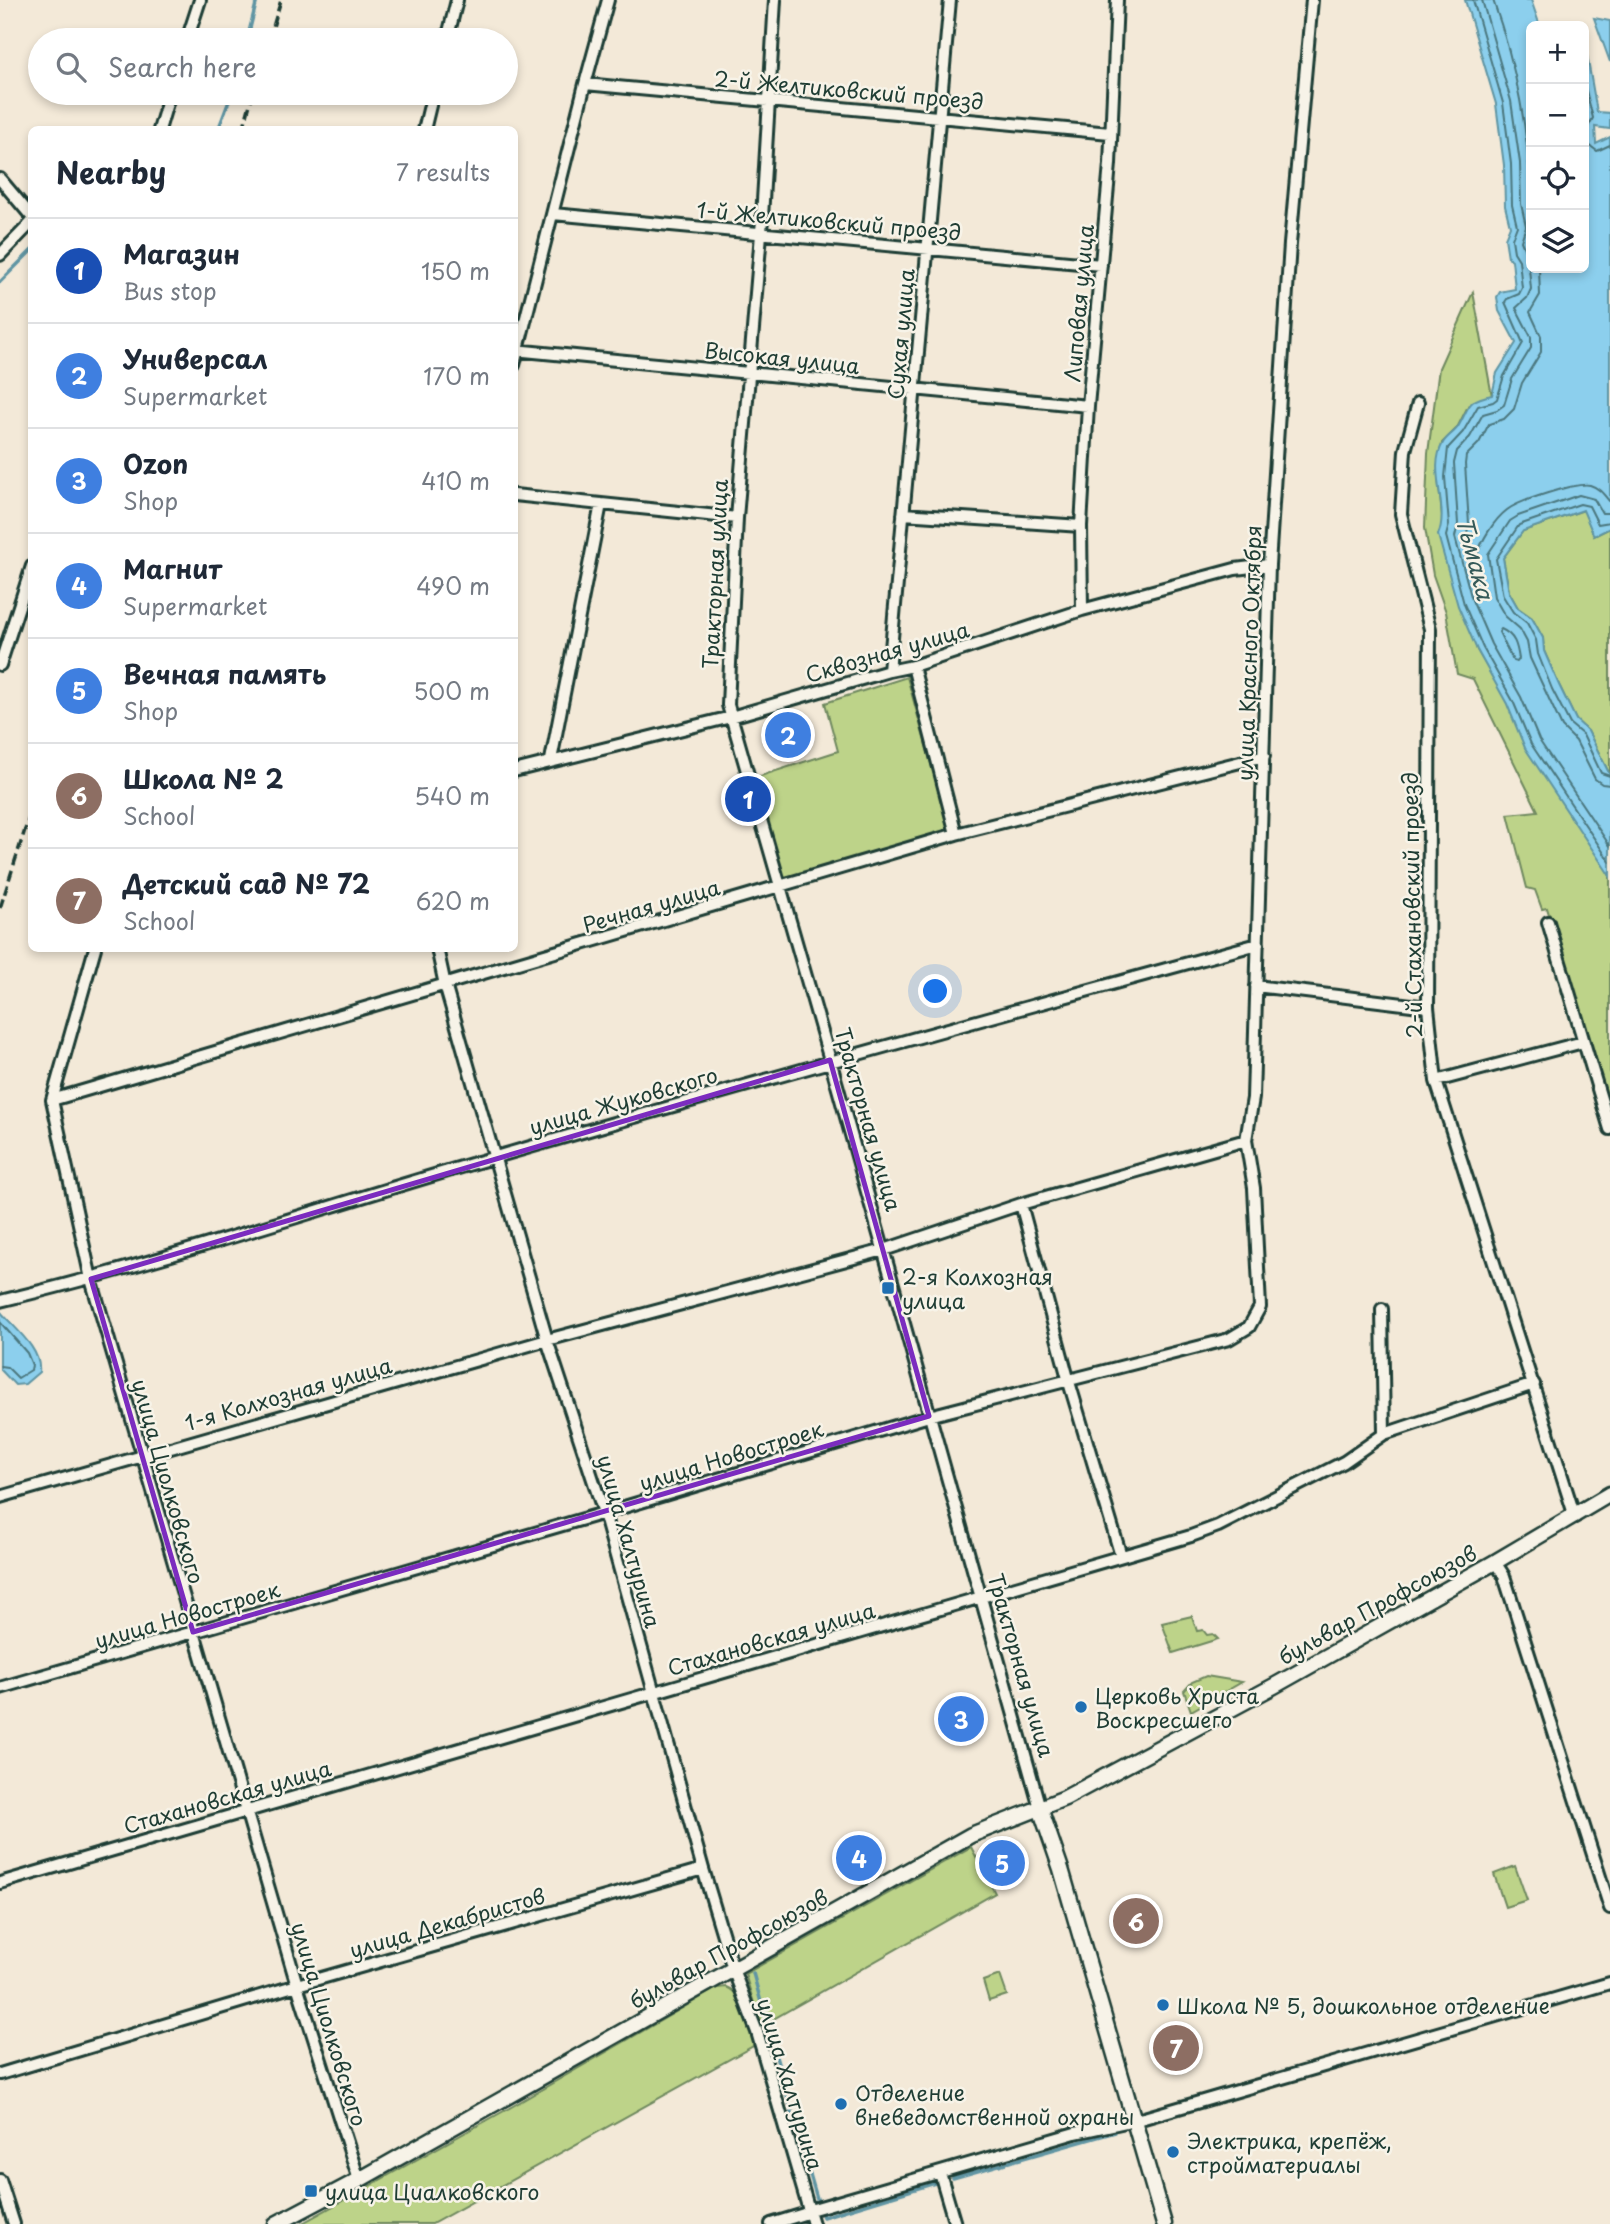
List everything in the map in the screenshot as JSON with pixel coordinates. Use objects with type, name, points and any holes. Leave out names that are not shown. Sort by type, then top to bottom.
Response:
[{"type":"main road","name":"бульвар Профсоюзов","points":[[276,2224],[359,2180],[971,1835],[1065,1798],[1274,1686],[1575,1517],[1610,1494]]},
{"type":"main road","name":"Тракторная улица","points":[[1040,1808],[1062,1869],[1164,2224]]},
{"type":"street","points":[[191,28],[200,0]]},
{"type":"street","points":[[450,28],[457,0]]},
{"type":"street","points":[[518,346],[608,0]]},
{"type":"street","name":"Тракторная улица","points":[[775,0],[761,234],[747,373],[737,518],[728,705],[1040,1808]]},
{"type":"street","name":"Сухая улица","points":[[889,671],[950,0]]},
{"type":"street","name":"Липовая улица","points":[[1082,610],[1081,526],[1088,406],[1110,164],[1117,0]]},
{"type":"street","name":"улица Красного Октября","points":[[1260,1307],[1254,1188],[1246,1140],[1253,1098],[1269,565],[1290,244],[1312,0]]},
{"type":"street","name":"2-й Желтиковский проезд","points":[[585,84],[1110,133]]},
{"type":"street","points":[[160,126],[166,105]]},
{"type":"street","points":[[425,126],[430,105]]},
{"type":"street","points":[[0,178],[28,215]]},
{"type":"street","name":"1-й Желтиковский проезд","points":[[553,214],[1101,265]]},
{"type":"street","points":[[0,255],[28,224]]},
{"type":"street","name":"Высокая улица","points":[[518,350],[1088,406]]},
{"type":"street","name":"2-й Стахановский проезд","points":[[1419,403],[1405,451],[1401,514],[1430,629],[1428,1007],[1436,1082],[1575,1517]]},
{"type":"street","points":[[518,495],[737,518]]},
{"type":"street","points":[[551,760],[601,504]]},
{"type":"street","points":[[903,514],[1081,526]]},
{"type":"street","name":"Сквозная улица","points":[[518,770],[731,717],[913,666],[1082,610],[1235,569],[1269,565]]},
{"type":"street","points":[[0,665],[28,578]]},
{"type":"street","points":[[913,666],[956,834]]},
{"type":"street","name":"Речная улица","points":[[52,1100],[956,834],[1264,757]]},
{"type":"street","points":[[1548,922],[1610,1129]]},
{"type":"street","name":"улица Жуковского","points":[[0,1301],[91,1279],[495,1157],[830,1060],[1258,944]]},
{"type":"street","name":"улица Циолковского","points":[[94,952],[52,1100],[91,1279],[192,1632],[297,1985],[359,2180]]},
{"type":"street","name":"улица Халтурина","points":[[438,952],[547,1340],[604,1513],[703,1869],[733,1969],[757,2032],[813,2224]]},
{"type":"street","points":[[1256,986],[1428,1007]]},
{"type":"street","points":[[1436,1082],[1583,1042]]},
{"type":"street","points":[[547,1340],[884,1250],[1021,1204],[1246,1140]]},
{"type":"street","points":[[1021,1204],[1069,1382],[1121,1556]]},
{"type":"street","name":"улица Новостроек","points":[[0,1688],[929,1416],[1229,1339],[1249,1327],[1260,1307]]},
{"type":"street","points":[[1382,1309],[1384,1434]]},
{"type":"street","name":"1-я Колхозная улица","points":[[0,1497],[142,1454],[547,1340]]},
{"type":"street","name":"Стахановская улица","points":[[0,1882],[652,1691],[982,1599],[1218,1526],[1344,1462],[1384,1434],[1534,1384]]},
{"type":"street","points":[[1495,1562],[1504,1576],[1610,1908]]},
{"type":"street","name":"улица Декабристов","points":[[0,2074],[297,1985],[703,1869]]},
{"type":"street","points":[[771,2224],[810,2210],[1075,2133],[1135,2120],[1610,1983]]},
{"type":"street","points":[[940,2173],[955,2224]]},
{"type":"street","points":[[0,2180],[14,2224]]},
{"type":"highlighted area","points":[[830,1060],[929,1416],[193,1632],[91,1279]]},
{"type":"green space","points":[[1473,292],[1492,396],[1468,406],[1457,428],[1442,443],[1438,478],[1443,525],[1477,650],[1610,876],[1610,1108],[1547,908],[1542,909],[1535,890],[1527,888],[1508,814],[1538,811],[1473,679],[1457,674],[1446,612],[1433,575],[1425,528],[1428,453],[1439,368]]},
{"type":"green space","points":[[1584,510],[1594,536],[1610,528],[1610,775],[1588,731],[1576,720],[1544,651],[1543,638],[1532,618],[1518,608],[1509,592],[1503,558],[1523,531]]},
{"type":"green space","points":[[907,677],[950,832],[785,881],[754,778],[838,751],[825,703]]},
{"type":"green space","points":[[1192,1616],[1197,1631],[1203,1630],[1207,1635],[1213,1634],[1218,1639],[1173,1653],[1162,1623]]},
{"type":"green space","points":[[1206,1676],[1242,1682],[1191,1711],[1184,1691],[1192,1682]]},
{"type":"green space","points":[[971,1847],[995,1893],[761,2026],[745,1974]]},
{"type":"green space","points":[[1515,1866],[1527,1900],[1505,1907],[1494,1874]]},
{"type":"green space","points":[[1000,1975],[1007,1995],[989,2001],[983,1981]]},
{"type":"green space","points":[[726,1987],[738,1996],[742,2004],[755,2045],[432,2224],[301,2224],[717,1988]]},
{"type":"water","name":"Тьмака","points":[[1465,0],[1531,0],[1538,21],[1526,21],[1526,273],[1589,273],[1589,66],[1597,112],[1610,113],[1610,129],[1595,127],[1596,144],[1610,137],[1610,528],[1594,536],[1583,510],[1523,531],[1503,558],[1509,592],[1518,608],[1532,618],[1543,638],[1544,651],[1576,720],[1588,731],[1610,775],[1610,876],[1525,748],[1507,704],[1477,650],[1458,606],[1438,535],[1442,513],[1437,465],[1443,443],[1458,427],[1472,402],[1492,395],[1497,373],[1516,343],[1499,311],[1497,297],[1500,292],[1515,289],[1512,260],[1508,257],[1505,238],[1510,226],[1505,206],[1504,165],[1496,104]]},
{"type":"water","points":[[1594,18],[1610,21],[1610,62]]},
{"type":"water","points":[[0,1311],[32,1347],[39,1363],[39,1372],[25,1384],[15,1385],[0,1369]]},
{"type":"waterway","points":[[250,28],[257,0]]},
{"type":"waterway","points":[[220,126],[227,105]]},
{"type":"waterway","points":[[0,282],[28,254]]},
{"type":"waterway","points":[[753,1973],[767,2024]]},
{"type":"waterway","points":[[768,2029],[818,2202]]},
{"type":"waterway","points":[[953,2178],[1115,2132]]},
{"type":"waterway","points":[[822,2214],[823,2217],[935,2183]]},
{"type":"railway","points":[[273,28],[281,0]]},
{"type":"railway","points":[[244,126],[250,105]]},
{"type":"railway","points":[[0,908],[28,820]]},
{"type":"place","name":"Универсал","points":[[788,735]]},
{"type":"place","name":"Магазин","points":[[748,799]]},
{"type":"place","name":"2-я Колхозная улица","points":[[888,1288]]},
{"type":"place","name":"Церковь Христа Воскресшего","points":[[1081,1707]]},
{"type":"place","name":"Ozon","points":[[961,1719]]},
{"type":"place","name":"Магнит","points":[[859,1858]]},
{"type":"place","name":"Вечная память","points":[[1002,1863]]},
{"type":"place","name":"Школа № 2","points":[[1136,1921]]},
{"type":"place","name":"Школа № 5, дошкольное отделение","points":[[1163,2005]]},
{"type":"place","name":"Детский сад № 72","points":[[1176,2048]]},
{"type":"place","name":"Отделение вневедомственной охраны","points":[[841,2104]]},
{"type":"place","name":"Электрика, крепёж, стройматериалы","points":[[1173,2152]]},
{"type":"place","name":"улица Циалковского","points":[[311,2191]]}]
